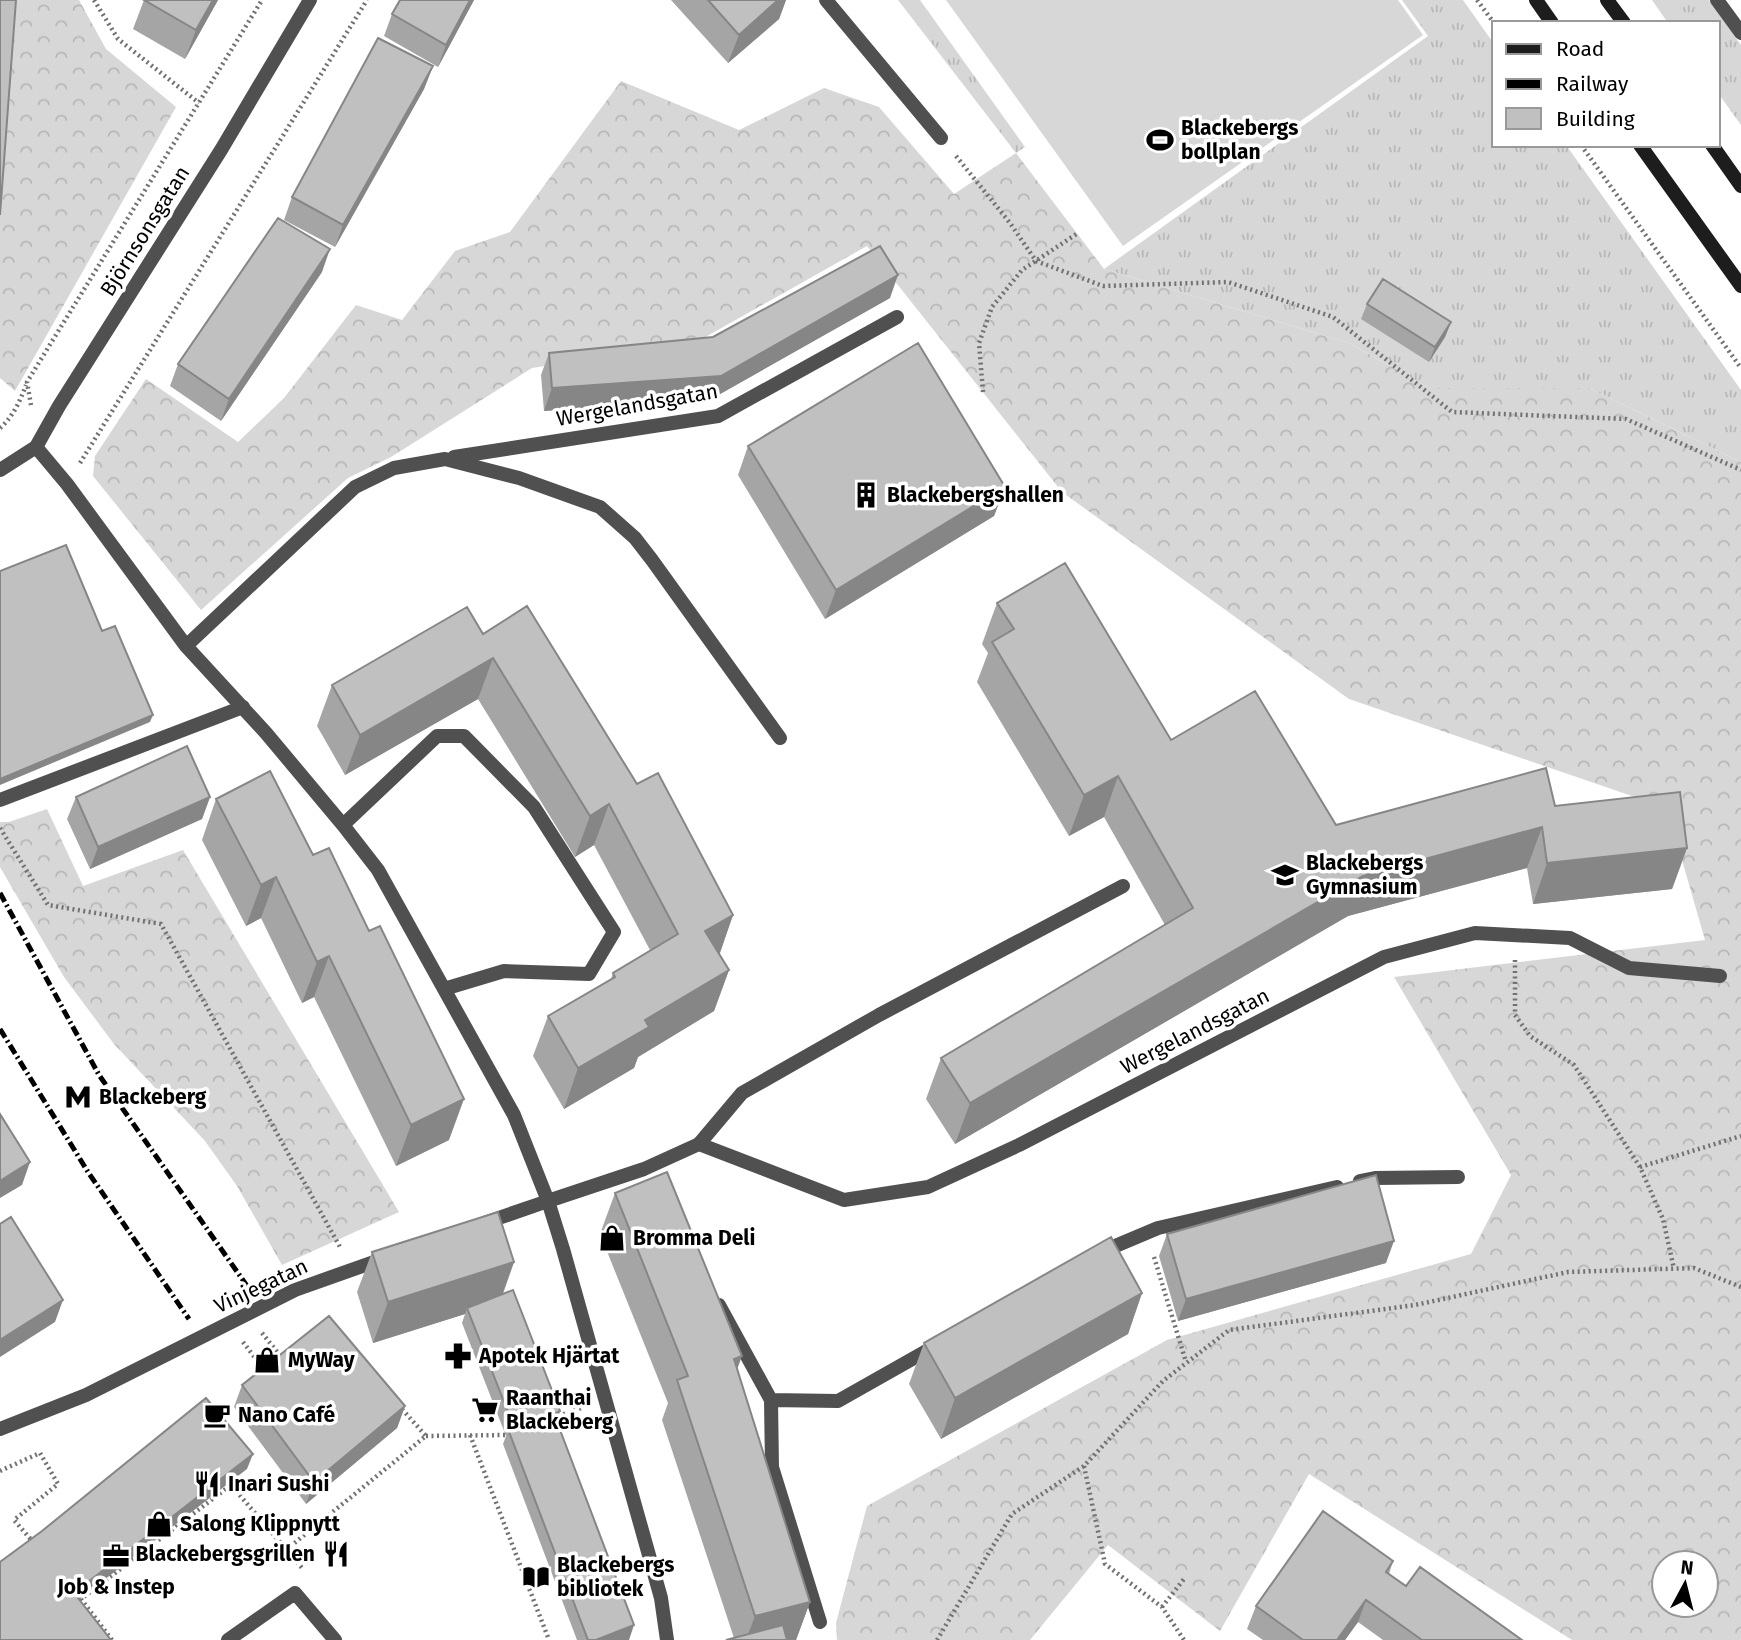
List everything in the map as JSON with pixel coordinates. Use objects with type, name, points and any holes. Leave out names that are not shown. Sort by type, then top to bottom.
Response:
[{"type":"main road","points":[[1536,0],[1551,21]]},
{"type":"main road","points":[[1607,0],[1623,21]]},
{"type":"main road","points":[[1641,147],[1741,286]]},
{"type":"main road","points":[[1713,147],[1741,186]]},
{"type":"street","name":"Björnsonsgatan","points":[[0,470],[36,447],[310,0]]},
{"type":"street","points":[[826,0],[941,138]]},
{"type":"street","points":[[1717,0],[1741,33]]},
{"type":"street","name":"Wergelandsgatan","points":[[186,646],[355,486],[394,468],[445,458],[719,416],[897,317]]},
{"type":"street","points":[[36,447],[67,484],[186,646],[266,733],[378,870],[514,1115],[548,1201],[563,1248],[661,1598],[667,1640]]},
{"type":"street","name":"Wergelandsgatan","points":[[445,458],[519,478],[600,507],[635,538],[780,738]]},
{"type":"street","points":[[0,800],[243,707]]},
{"type":"street","points":[[343,825],[437,736],[464,736],[534,807],[614,932],[589,974],[504,971],[444,989]]},
{"type":"street","points":[[469,1228],[548,1201],[648,1175],[699,1144],[742,1093],[879,1015],[1123,886]]},
{"type":"street","name":"Wergelandsgatan","points":[[699,1144],[844,1200],[928,1187],[1018,1145],[1384,957],[1475,933],[1570,938],[1629,968],[1720,976]]},
{"type":"street","points":[[1089,1257],[1158,1228],[1375,1178],[1458,1177]]},
{"type":"street","name":"Vinjegatan","points":[[0,1429],[86,1395],[295,1290],[404,1251]]},
{"type":"street","points":[[711,1290],[771,1400],[772,1467],[820,1622]]},
{"type":"street","points":[[771,1400],[838,1401],[946,1340]]},
{"type":"street","points":[[229,1640],[295,1593],[335,1640]]},
{"type":"path","points":[[94,0],[117,40],[199,103]]},
{"type":"path","points":[[0,429],[19,404],[27,382],[262,0]]},
{"type":"path","points":[[67,484],[367,0]]},
{"type":"path","points":[[1478,0],[1493,21]]},
{"type":"path","points":[[941,138],[1010,223],[1036,261],[1103,286],[1228,282],[1333,317],[1452,412],[1626,419],[1741,470]]},
{"type":"path","points":[[1582,147],[1741,368]]},
{"type":"path","points":[[983,393],[979,343],[992,307],[1022,270],[1078,233]]},
{"type":"path","points":[[27,382],[36,447]]},
{"type":"path","points":[[0,828],[48,905],[161,924],[352,1269]]},
{"type":"path","points":[[1516,934],[1515,1016],[1530,1036],[1574,1065],[1640,1167],[1663,1219],[1674,1269]]},
{"type":"path","points":[[1640,1167],[1741,1136]]},
{"type":"path","points":[[1146,1233],[1186,1363]]},
{"type":"path","points":[[937,1640],[1013,1514],[1084,1466],[1163,1381],[1229,1330],[1415,1305],[1568,1272],[1694,1268],[1741,1287]]},
{"type":"path","points":[[235,1332],[269,1374]]},
{"type":"path","points":[[262,1333],[286,1363]]},
{"type":"path","points":[[393,1398],[426,1436]]},
{"type":"path","points":[[552,1418],[605,1399]]},
{"type":"path","points":[[470,1435],[549,1640]]},
{"type":"path","points":[[286,1550],[426,1436],[506,1435]]},
{"type":"path","points":[[0,1471],[40,1453],[58,1484],[13,1520],[37,1546]]},
{"type":"path","points":[[1084,1466],[1105,1564],[1162,1607],[1184,1640]]},
{"type":"path","points":[[112,1640],[80,1599],[231,1485],[303,1570]]},
{"type":"path","points":[[1162,1607],[1184,1579]]},
{"type":"green space","points":[[16,0],[79,0],[106,49],[176,107],[15,391],[0,378],[0,197]]},
{"type":"green space","points":[[898,0],[920,0],[1025,147],[1016,153]]},
{"type":"green space","name":"Blackebergs bollplan","points":[[946,0],[1398,0],[1423,35],[1123,246]]},
{"type":"green space","points":[[1402,0],[1463,0],[1492,41],[1492,147],[1567,147],[1741,390],[1741,462],[1589,388],[1429,388],[1349,343],[1104,269],[1428,36]]},
{"type":"green space","points":[[1652,0],[1709,0],[1741,45],[1741,125],[1720,96],[1720,21],[1667,21]]},
{"type":"green space","points":[[621,81],[739,130],[824,88],[879,107],[954,194],[1016,153],[1104,269],[1349,343],[1429,388],[1589,388],[1741,462],[1741,1640],[1572,1640],[1309,1474],[1220,1631],[1108,1545],[1030,1640],[837,1640],[836,1623],[867,1506],[1167,1340],[1471,1254],[1511,1175],[1394,977],[1705,940],[1667,808],[1349,699],[1062,492],[867,246],[693,344],[532,368],[391,457],[348,478],[201,610],[93,476],[95,456],[146,379],[238,442],[284,398],[356,305],[402,320],[455,251],[510,232]]},
{"type":"green space","points":[[47,809],[83,886],[183,850],[399,1212],[282,1265],[237,1186],[205,1141],[114,1044],[64,977],[0,867],[0,822],[9,822]]},
{"type":"building","points":[[0,0],[16,0],[0,215]]},
{"type":"building","points":[[144,0],[213,0],[196,30]]},
{"type":"building","points":[[400,0],[470,0],[446,45],[392,14]]},
{"type":"building","points":[[708,0],[778,0],[739,35]]},
{"type":"building","points":[[378,38],[433,66],[343,225],[292,197]]},
{"type":"building","points":[[278,218],[330,249],[229,399],[178,364]]},
{"type":"building","points":[[880,246],[898,275],[721,376],[552,388],[549,353],[713,337]]},
{"type":"building","points":[[1383,279],[1451,322],[1435,347],[1367,304]]},
{"type":"building","name":"Blackebergshallen","points":[[918,343],[1005,487],[836,590],[748,446]]},
{"type":"building","points":[[66,545],[102,631],[115,626],[153,715],[0,779],[0,571]]},
{"type":"building","points":[[1065,563],[1171,740],[1255,691],[1336,825],[1546,768],[1555,806],[1680,792],[1687,848],[1547,863],[1542,827],[1363,876],[970,1103],[941,1058],[1193,908],[1118,776],[1084,795],[992,642],[1014,629],[997,603]]},
{"type":"building","points":[[527,606],[637,784],[658,773],[733,915],[705,931],[729,970],[645,1020],[649,1027],[578,1068],[548,1016],[615,977],[613,973],[678,934],[609,804],[590,816],[493,658],[360,735],[332,685],[467,607],[483,634]]},
{"type":"building","points":[[187,746],[210,797],[98,847],[76,797]]},
{"type":"building","points":[[270,771],[313,855],[329,848],[369,931],[380,926],[464,1099],[411,1125],[329,956],[317,962],[276,877],[261,885],[216,799]]},
{"type":"building","points":[[0,1114],[30,1162],[0,1181]]},
{"type":"building","points":[[667,1172],[742,1356],[734,1359],[810,1602],[755,1616],[677,1380],[688,1376],[615,1193]]},
{"type":"building","points":[[1376,1175],[1394,1241],[1186,1299],[1167,1234]]},
{"type":"building","points":[[498,1212],[514,1262],[388,1302],[372,1252]]},
{"type":"building","points":[[11,1217],[63,1300],[0,1340],[0,1224]]},
{"type":"building","points":[[1111,1237],[1142,1293],[955,1398],[924,1343]]},
{"type":"building","points":[[513,1290],[560,1411],[554,1414],[634,1625],[596,1640],[588,1640],[508,1429],[514,1427],[467,1308]]},
{"type":"building","points":[[329,1316],[405,1406],[314,1482],[242,1385]]},
{"type":"building","points":[[206,1398],[253,1454],[74,1593],[111,1640],[0,1640],[0,1562]]},
{"type":"building","points":[[1323,1511],[1393,1561],[1386,1572],[1406,1586],[1420,1567],[1522,1640],[1422,1640],[1366,1600],[1337,1640],[1303,1640],[1256,1606]]},
{"type":"building","points":[[783,1625],[787,1640],[726,1640]]},
{"type":"railway","points":[[0,893],[99,1075],[252,1293]]},
{"type":"railway","points":[[0,1029],[88,1172],[189,1319]]},
{"type":"place","name":"Blackebergs bollplan","points":[[1160,140]]},
{"type":"place","name":"Blackebergshallen","points":[[866,495]]},
{"type":"place","name":"Blackebergs Gymnasium","points":[[1285,875]]},
{"type":"place","name":"Blackeberg","points":[[78,1097]]},
{"type":"place","name":"Bromma Deli","points":[[612,1238]]},
{"type":"place","name":"Apotek Hjärtat","points":[[458,1356]]},
{"type":"place","name":"MyWay","points":[[267,1360]]},
{"type":"place","name":"Raanthai Blackeberg","points":[[485,1410]]},
{"type":"place","name":"Nano Café","points":[[217,1415]]},
{"type":"place","name":"Inari Sushi","points":[[207,1484]]},
{"type":"place","name":"Salong Klippnytt","points":[[159,1524]]},
{"type":"place","name":"Blackebergsgrillen","points":[[336,1554]]},
{"type":"place","name":"Job & Instep","points":[[116,1556]]},
{"type":"place","name":"Blackebergs bibliotek","points":[[536,1577]]}]
